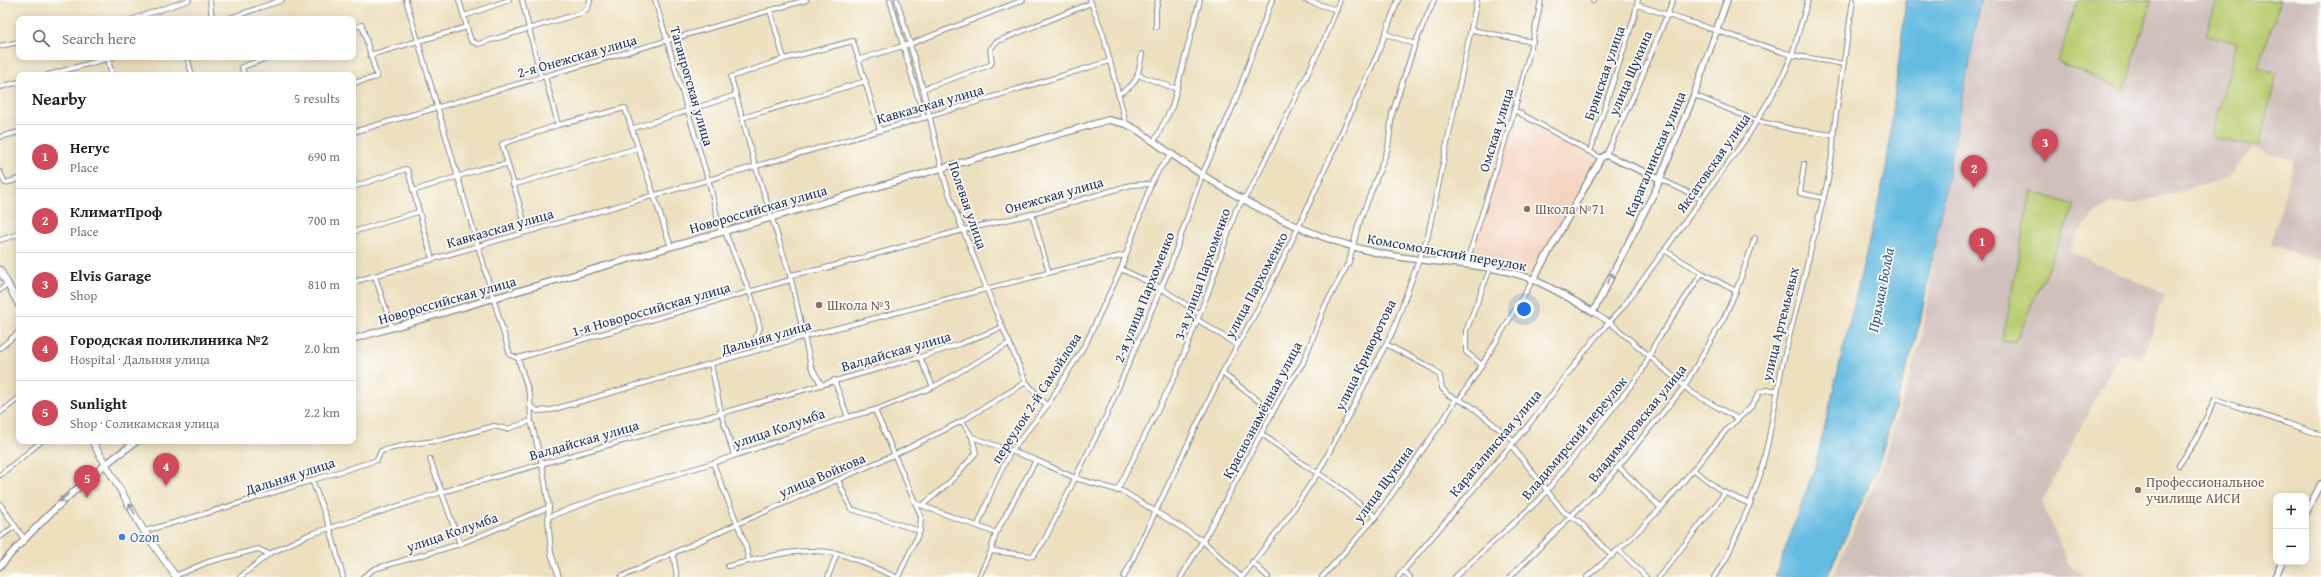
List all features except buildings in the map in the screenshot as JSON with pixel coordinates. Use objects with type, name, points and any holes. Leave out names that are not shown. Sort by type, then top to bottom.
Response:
[{"type":"main road","points":[[0,270],[16,300]]},
{"type":"main road","points":[[94,444],[144,531],[175,577]]},
{"type":"street","points":[[142,16],[189,0]]},
{"type":"street","points":[[210,0],[212,16]]},
{"type":"street","points":[[236,16],[282,0]]},
{"type":"street","points":[[406,0],[510,355],[518,358],[530,396],[531,421],[542,464],[549,507],[548,517],[551,553],[559,577]]},
{"type":"street","points":[[459,0],[471,41],[478,44],[581,13],[588,8],[590,0]]},
{"type":"street","points":[[464,16],[508,0]]},
{"type":"street","points":[[522,0],[529,29],[558,124]]},
{"type":"street","name":"Таганрогская улица","points":[[655,0],[723,233],[752,298],[760,328],[756,337],[759,350]]},
{"type":"street","name":"2-я Онежская улица","points":[[356,131],[667,41],[770,10],[790,2],[806,0]]},
{"type":"street","points":[[890,0],[924,118]]},
{"type":"street","name":"Полевая улица","points":[[897,0],[923,89],[942,169],[963,230],[1026,382],[1047,406]]},
{"type":"street","points":[[860,59],[910,44],[1023,0]]},
{"type":"street","points":[[1156,26],[1158,0]]},
{"type":"street","points":[[1154,142],[1172,107],[1200,0]]},
{"type":"street","name":"2-я улица Пархоменко","points":[[991,551],[1033,556],[1044,541],[1107,414],[1170,267],[1202,175],[1234,104],[1271,0]]},
{"type":"street","points":[[1305,0],[1337,10]]},
{"type":"street","name":"3-я улица Пархоменко","points":[[1117,491],[1176,374],[1198,320],[1236,210],[1252,187],[1326,36],[1340,0]]},
{"type":"street","name":"улица Пархоменко","points":[[1124,577],[1222,373],[1265,296],[1298,228],[1386,34],[1398,0]]},
{"type":"street","name":"Краснознамённая улица","points":[[1181,577],[1203,541],[1262,434],[1284,390],[1303,363],[1326,306],[1349,262],[1358,226],[1388,148],[1392,114],[1415,44],[1434,0]]},
{"type":"street","name":"улица Криворотова","points":[[1242,577],[1252,562],[1286,520],[1318,473],[1386,344],[1402,309],[1428,235],[1472,30],[1477,0]]},
{"type":"street","name":"Омская улица","points":[[1466,265],[1514,110],[1533,42],[1541,0]]},
{"type":"street","name":"улица Щукина","points":[[1325,576],[1376,517],[1482,365],[1604,157],[1638,86],[1673,0]]},
{"type":"street","name":"Карагалинская улица","points":[[1593,312],[1660,180],[1694,95],[1727,0]]},
{"type":"street","name":"Яксатовская улица","points":[[1608,322],[1622,307],[1702,199],[1757,121],[1781,80],[1792,55],[1808,0]]},
{"type":"street","name":"улица Артемьевых","points":[[1587,577],[1619,550],[1661,508],[1718,440],[1751,407],[1760,392],[1766,390],[1776,390],[1793,328],[1811,244],[1824,198],[1833,148],[1833,135],[1853,0]]},
{"type":"street","points":[[923,89],[990,65],[992,62],[990,50],[996,42],[1091,1],[1110,62],[1126,124]]},
{"type":"street","points":[[1638,2],[1667,15],[1792,55],[1844,64]]},
{"type":"street","name":"Брянская улица","points":[[1590,152],[1638,2]]},
{"type":"street","points":[[770,10],[784,59]]},
{"type":"street","points":[[356,27],[362,24],[377,77],[356,82]]},
{"type":"street","points":[[370,55],[467,27]]},
{"type":"street","points":[[1472,30],[1533,42]]},
{"type":"street","points":[[1386,34],[1415,44]]},
{"type":"street","points":[[821,384],[811,366],[803,337],[790,275],[755,165],[731,77],[735,74],[849,40],[855,43],[880,131]]},
{"type":"street","points":[[0,46],[16,43]]},
{"type":"street","points":[[1118,94],[1129,89],[1138,75],[1142,54]]},
{"type":"street","points":[[59,72],[101,60]]},
{"type":"street","points":[[108,60],[111,72]]},
{"type":"street","points":[[188,60],[191,72]]},
{"type":"street","points":[[243,72],[242,67],[262,60]]},
{"type":"street","name":"Кавказская улица","points":[[356,281],[755,165],[880,131],[1110,62]]},
{"type":"street","points":[[1138,75],[1177,89]]},
{"type":"street","points":[[742,118],[866,81]]},
{"type":"street","points":[[0,87],[16,83]]},
{"type":"street","points":[[631,129],[736,95]]},
{"type":"street","points":[[1694,95],[1757,121],[1796,130],[1833,135]]},
{"type":"street","points":[[527,232],[502,144],[558,124],[625,108],[670,247]]},
{"type":"street","points":[[1514,110],[1590,152],[1660,180],[1702,199]]},
{"type":"street","name":"Новороссийская улица","points":[[356,339],[1100,122],[1116,121],[1126,124],[1165,149]]},
{"type":"street","points":[[0,137],[16,133]]},
{"type":"street","points":[[513,185],[637,148]]},
{"type":"street","name":"Комсомольский переулок","points":[[1165,149],[1202,175],[1298,228],[1353,247],[1418,260],[1490,269],[1533,280],[1593,312]]},
{"type":"street","name":"переулок 2-й Самойлова","points":[[978,525],[994,485],[1011,451],[1047,406],[1086,343],[1121,269],[1151,184],[1160,168],[1172,154]]},
{"type":"street","points":[[413,191],[484,168],[507,164]]},
{"type":"street","points":[[1804,164],[1800,193],[1824,198]]},
{"type":"street","points":[[356,185],[406,169],[432,259]]},
{"type":"street","points":[[0,172],[5,183],[16,180]]},
{"type":"street","name":"Онежская улица","points":[[963,230],[1032,214],[1131,185],[1151,184]]},
{"type":"street","points":[[356,231],[418,212]]},
{"type":"street","points":[[1032,214],[1049,273]]},
{"type":"street","points":[[790,275],[822,269],[963,230]]},
{"type":"street","points":[[0,240],[16,235]]},
{"type":"street","name":"Владимировская улица","points":[[1512,576],[1619,467],[1684,387],[1724,318],[1756,238]]},
{"type":"street","points":[[1664,250],[1736,291]]},
{"type":"street","name":"Дальняя улица","points":[[530,406],[538,411],[551,410],[803,337],[1049,273],[1125,255]]},
{"type":"street","points":[[1121,269],[1161,288],[1200,314]]},
{"type":"street","points":[[1482,365],[1466,352],[1464,338],[1490,269]]},
{"type":"street","name":"Владимирский переулок","points":[[1455,577],[1547,491],[1641,373],[1649,356],[1702,273]]},
{"type":"street","points":[[374,276],[392,328]]},
{"type":"street","name":"1-я Новороссийская улица","points":[[518,358],[790,280]]},
{"type":"street","points":[[0,290],[7,284]]},
{"type":"street","points":[[1593,312],[1608,322],[1684,387],[1738,419]]},
{"type":"street","points":[[1198,320],[1237,345]]},
{"type":"street","name":"Карагалинская улица","points":[[1398,577],[1511,445],[1608,322]]},
{"type":"street","name":"Валдайская улица","points":[[240,577],[269,554],[308,535],[442,492],[834,380],[920,357],[960,344],[1003,327]]},
{"type":"street","points":[[0,348],[16,335]]},
{"type":"street","name":"улица Колумба","points":[[548,517],[610,494],[713,463],[734,454],[848,417],[875,410],[933,387],[1010,343]]},
{"type":"street","points":[[1386,344],[1433,369],[1440,376],[1442,388],[1448,395],[1457,399],[1495,424],[1514,441]]},
{"type":"street","points":[[920,357],[933,387]]},
{"type":"street","points":[[711,364],[721,413],[734,454]]},
{"type":"street","points":[[1222,373],[1273,412]]},
{"type":"street","points":[[834,380],[848,417]]},
{"type":"street","name":"улица Войкова","points":[[621,577],[894,455],[962,421],[1026,382]]},
{"type":"street","points":[[1714,577],[1726,559],[1750,504],[1768,442],[1776,390]]},
{"type":"street","points":[[2180,465],[2196,440],[2215,399],[2321,435]]},
{"type":"street","points":[[0,413],[16,400]]},
{"type":"street","points":[[728,566],[782,553],[811,551],[837,553],[897,577],[920,530],[921,516],[875,410]]},
{"type":"street","name":"Дальняя улица","points":[[144,531],[215,512],[377,460],[381,451],[410,444],[444,440],[494,426],[507,430],[531,421]]},
{"type":"street","points":[[924,504],[949,483],[976,453],[972,437],[962,421]]},
{"type":"street","points":[[1262,434],[1335,484],[1376,517]]},
{"type":"street","points":[[972,437],[1036,460],[1075,478],[1124,492],[1203,541],[1242,577]]},
{"type":"street","points":[[0,475],[38,444]]},
{"type":"street","points":[[0,566],[61,500],[104,464],[133,444]]},
{"type":"street","points":[[1511,445],[1564,512],[1579,521],[1612,556]]},
{"type":"street","points":[[430,459],[460,544]]},
{"type":"street","points":[[980,577],[991,551],[996,533],[1036,460]]},
{"type":"street","points":[[713,463],[738,524],[749,561]]},
{"type":"street","points":[[1619,467],[1661,508]]},
{"type":"street","points":[[1694,470],[1725,493],[1750,504]]},
{"type":"street","points":[[312,480],[330,528],[343,577]]},
{"type":"street","points":[[838,480],[851,509],[920,530]]},
{"type":"street","points":[[2309,507],[2321,484]]},
{"type":"street","points":[[1659,577],[1725,493]]},
{"type":"street","points":[[915,503],[924,504],[996,533]]},
{"type":"street","points":[[0,504],[24,539]]},
{"type":"street","name":"улица Колумба","points":[[363,577],[374,569],[460,544],[549,507]]},
{"type":"street","points":[[0,537],[15,526]]},
{"type":"street","points":[[175,577],[208,562],[258,549],[269,554]]},
{"type":"street","points":[[1619,550],[1646,577]]},
{"type":"street","points":[[828,577],[837,553]]},
{"type":"street","points":[[673,554],[676,577]]},
{"type":"street","points":[[1252,562],[1268,577]]},
{"type":"street","points":[[2275,577],[2281,565]]},
{"type":"street","points":[[1403,571],[1410,577]]},
{"type":"shaded area","points":[[1974,0],[2321,0],[2321,261],[2271,245],[2294,161],[2253,149],[2228,178],[2130,205],[2108,203],[2079,231],[2069,251],[2165,294],[2141,360],[2120,352],[2042,502],[2068,563],[2086,577],[1832,577],[1881,468],[1922,338]]},
{"type":"shaded area","name":"Школа №71","points":[[1516,115],[1595,161],[1529,276],[1471,257]]},
{"type":"green space","points":[[2077,0],[2152,0],[2124,90],[2058,62]]},
{"type":"green space","points":[[2217,0],[2281,0],[2258,68],[2277,74],[2258,146],[2211,137],[2237,43],[2206,35]]},
{"type":"green space","points":[[2031,191],[2075,205],[2015,343],[2002,341]]},
{"type":"water","name":"Прямая Болда","points":[[1906,0],[1981,0],[1920,323],[1878,466],[1827,577],[1775,577],[1815,467],[1886,170]]},
{"type":"place","name":"Elvis Garage","points":[[2045,162]]},
{"type":"place","name":"КлиматПроф","points":[[1974,188]]},
{"type":"place","name":"Школа №71","points":[[1527,209]]},
{"type":"place","name":"Негус","points":[[1982,261]]},
{"type":"place","name":"Школа №3","points":[[819,305]]},
{"type":"place","name":"Городская поликлиника №2","points":[[166,486]]},
{"type":"place","name":"Профессиональное училище АИСИ","points":[[2138,490]]},
{"type":"place","name":"Sunlight","points":[[87,498]]},
{"type":"place","name":"Ozon","points":[[122,537]]}]
